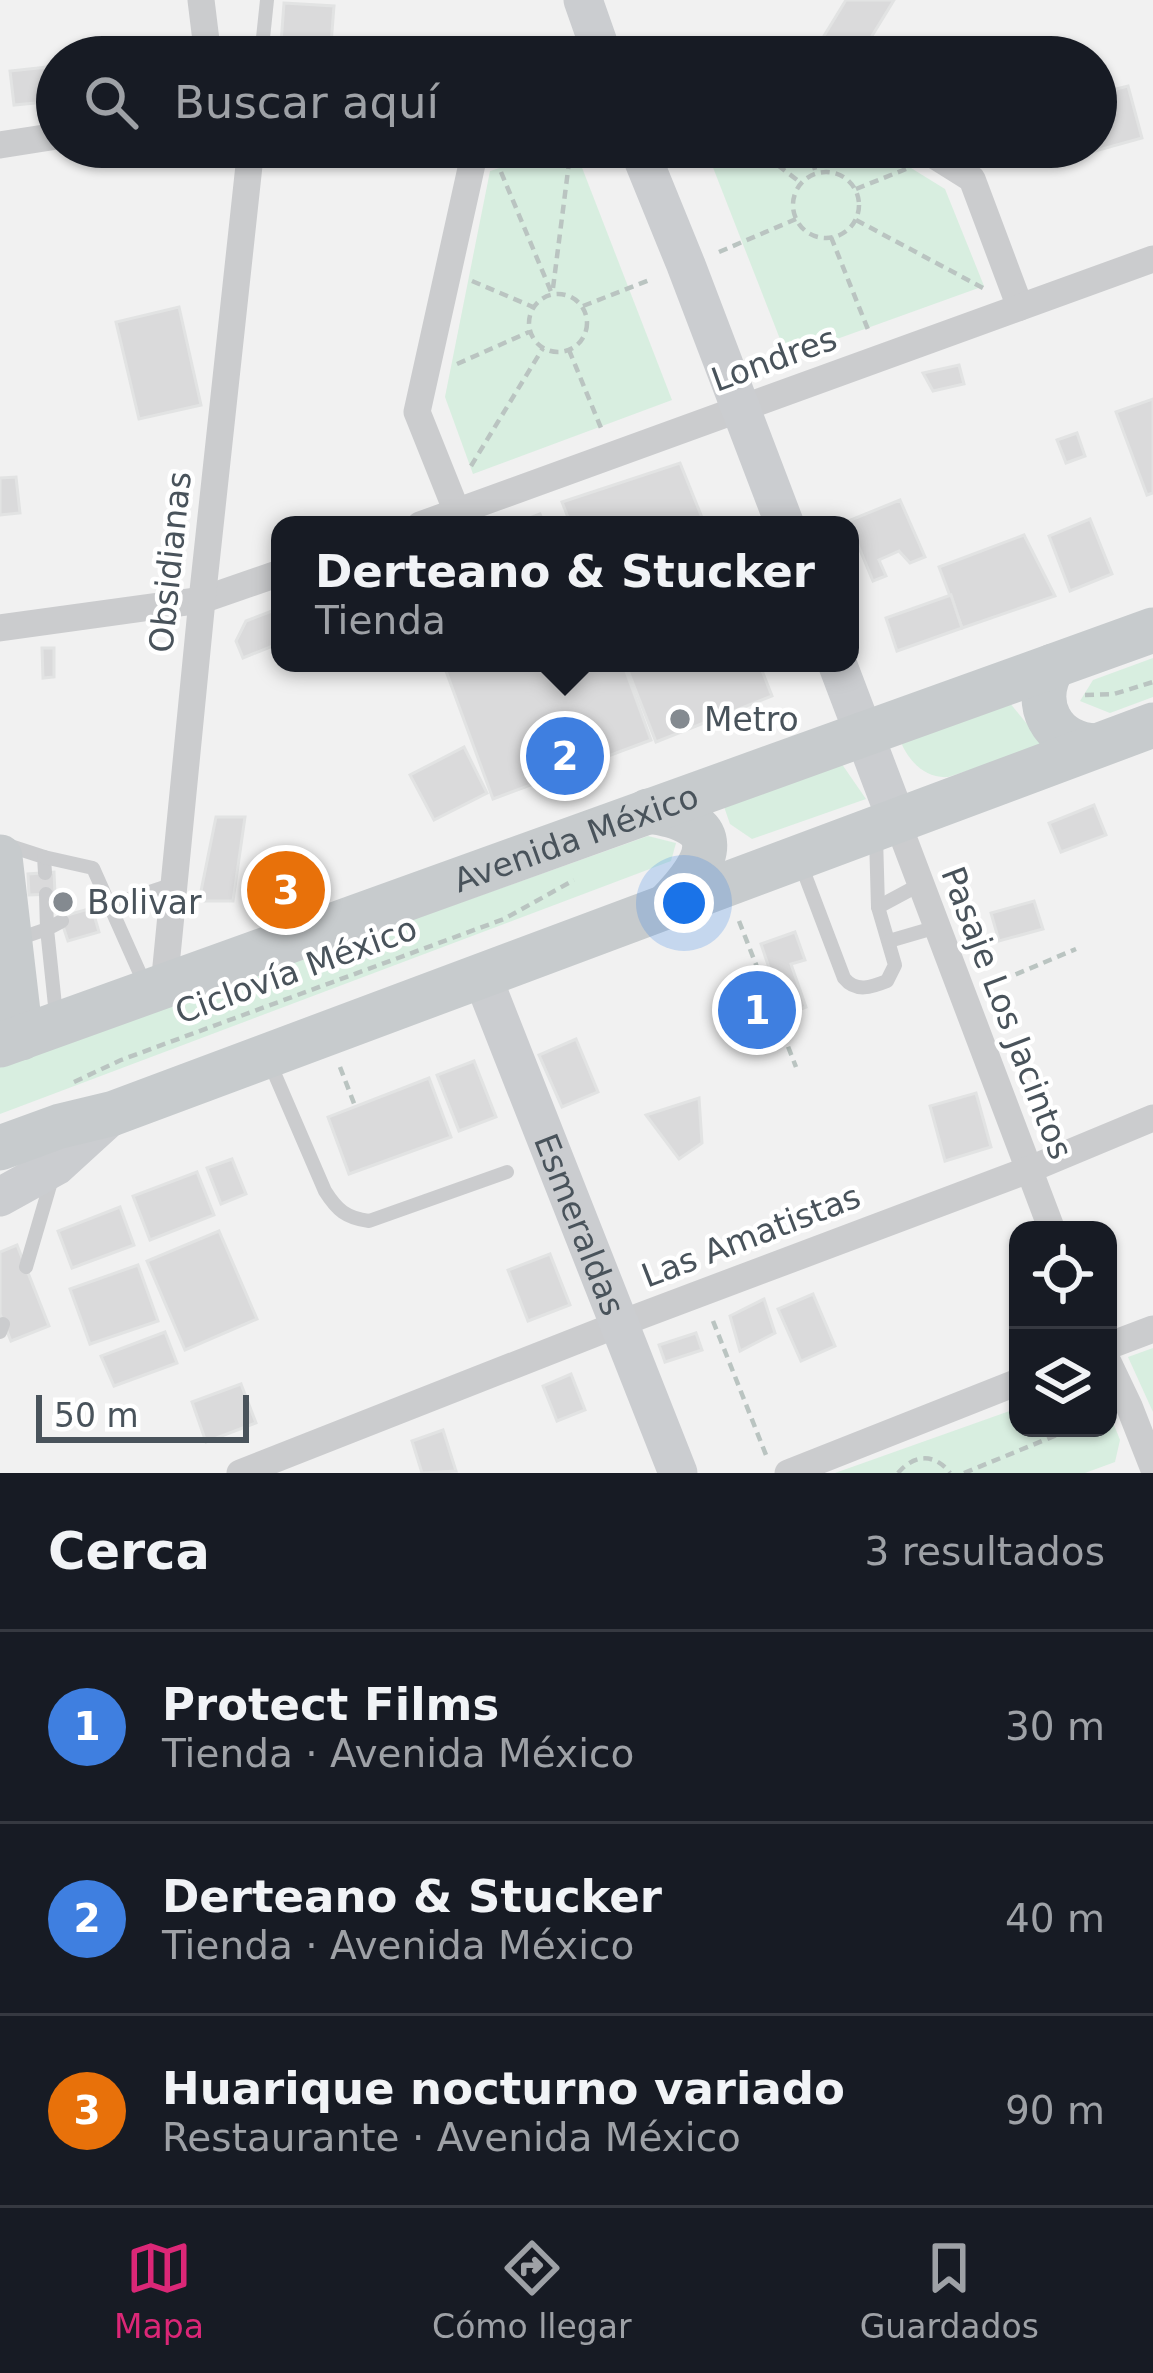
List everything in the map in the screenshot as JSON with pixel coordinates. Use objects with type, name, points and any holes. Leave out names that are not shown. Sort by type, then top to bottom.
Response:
[{"type":"main road","name":"Avenida México","points":[[26,1036],[863,733],[1048,683],[1153,630]]},
{"type":"main road","points":[[1048,683],[1048,718],[1059,734],[1095,746]]},
{"type":"main road","points":[[0,1148],[115,1113],[1153,725]]},
{"type":"main road","points":[[648,811],[689,821],[704,841],[696,872],[664,908]]},
{"type":"main road","points":[[26,1036],[40,931],[30,862]]},
{"type":"street","points":[[201,0],[205,36]]},
{"type":"street","points":[[583,0],[596,36]]},
{"type":"street","points":[[0,145],[36,139]]},
{"type":"street","name":"Obsidianas","points":[[156,988],[174,884],[249,168]]},
{"type":"street","points":[[454,505],[417,412],[471,168]]},
{"type":"street","points":[[646,168],[782,516]]},
{"type":"street","points":[[954,168],[972,179],[1020,308]]},
{"type":"street","name":"Londres","points":[[435,516],[454,505],[613,457],[1153,259]]},
{"type":"street","points":[[0,628],[202,600],[271,576]]},
{"type":"street","points":[[840,672],[863,733],[886,826]]},
{"type":"street","name":"Pasaje Los Jacintos","points":[[886,826],[937,927],[1048,1221]]},
{"type":"street","name":"Esmeraldas","points":[[482,976],[678,1473]]},
{"type":"street","points":[[0,1197],[56,1166],[115,1113]]},
{"type":"street","name":"Las Amatistas","points":[[240,1473],[307,1461],[620,1324],[1153,1118]]},
{"type":"street","points":[[1117,1343],[1153,1329]]},
{"type":"street","points":[[1117,1380],[1153,1466],[1134,1473]]},
{"type":"street","points":[[788,1473],[1009,1386]]},
{"type":"lane","points":[[263,36],[267,0]]},
{"type":"lane","points":[[798,858],[849,984],[864,988],[887,981],[895,965],[878,907],[886,826]]},
{"type":"lane","points":[[0,843],[30,862],[93,868],[156,988]]},
{"type":"lane","points":[[93,911],[174,884]]},
{"type":"lane","points":[[878,907],[919,885]]},
{"type":"lane","points":[[40,931],[46,894]]},
{"type":"lane","points":[[889,941],[937,927]]},
{"type":"lane","points":[[267,1056],[325,1191],[334,1207],[350,1218],[369,1221],[507,1172]]},
{"type":"lane","points":[[26,1260],[56,1166]]},
{"type":"path","points":[[501,168],[553,294]]},
{"type":"path","points":[[553,294],[568,168]]},
{"type":"path","points":[[781,168],[801,183]]},
{"type":"path","points":[[814,168],[816,173]]},
{"type":"path","points":[[856,189],[897,168]]},
{"type":"path","points":[[816,173],[839,174],[856,189],[856,220],[841,234],[811,234],[796,219],[794,197],[801,183],[816,173]]},
{"type":"path","points":[[583,306],[796,219]]},
{"type":"path","points":[[856,220],[1020,308]]},
{"type":"path","points":[[831,237],[880,359]]},
{"type":"path","points":[[448,271],[533,308]]},
{"type":"path","points":[[553,294],[570,295],[583,306],[587,332],[569,350],[543,348],[530,331],[530,315],[538,301],[553,294]]},
{"type":"path","points":[[424,378],[530,331]]},
{"type":"path","points":[[454,505],[543,348]]},
{"type":"path","points":[[569,350],[613,457]]},
{"type":"path","points":[[1048,683],[1066,695],[1114,694],[1153,682]]},
{"type":"path","name":"Ciclovía México","points":[[66,1087],[122,1060],[504,919],[589,872]]},
{"type":"path","points":[[725,885],[796,1067]]},
{"type":"path","points":[[963,997],[1076,949]]},
{"type":"path","points":[[702,1293],[773,1473]]},
{"type":"path","points":[[964,1473],[1052,1437]]},
{"type":"path","points":[[898,1473],[905,1464],[923,1457],[941,1462],[950,1473]]},
{"type":"green space","points":[[582,168],[672,400],[473,474],[445,397],[490,171]]},
{"type":"green space","points":[[713,168],[911,168],[945,189],[984,286],[787,357]]},
{"type":"green space","points":[[1153,658],[1153,697],[1110,713],[1080,701],[1093,680]]},
{"type":"green space","points":[[1005,697],[1045,746],[939,777],[924,771],[902,744],[899,736]]},
{"type":"green space","points":[[837,757],[866,799],[752,839],[730,824],[720,795]]},
{"type":"green space","points":[[648,836],[676,843],[671,861],[0,1114],[0,1066]]},
{"type":"green space","points":[[1153,1348],[1153,1412],[1128,1357]]},
{"type":"green space","points":[[1009,1411],[1009,1437],[1117,1437],[1117,1432],[1120,1440],[1115,1462],[1085,1473],[835,1473]]},
{"type":"building","points":[[846,0],[894,0],[872,36],[824,36]]},
{"type":"building","points":[[284,3],[334,6],[332,36],[282,36]]},
{"type":"building","points":[[36,68],[36,103],[14,105],[10,71]]},
{"type":"building","points":[[1128,86],[1142,138],[1117,145],[1117,89]]},
{"type":"building","points":[[179,307],[201,405],[139,419],[116,322]]},
{"type":"building","points":[[959,365],[964,384],[933,391],[923,373]]},
{"type":"building","points":[[1153,399],[1153,493],[1147,495],[1116,412]]},
{"type":"building","points":[[1077,433],[1085,456],[1066,463],[1057,440]]},
{"type":"building","points":[[680,463],[701,516],[567,516],[562,502]]},
{"type":"building","points":[[16,477],[20,513],[0,515],[0,478]]},
{"type":"building","points":[[900,500],[925,557],[910,563],[899,551],[879,560],[886,576],[873,581],[859,547],[859,517]]},
{"type":"building","points":[[1090,519],[1112,574],[1070,591],[1049,536]]},
{"type":"building","points":[[1024,535],[1055,596],[962,628],[939,567]]},
{"type":"building","points":[[951,595],[962,628],[897,651],[886,618]]},
{"type":"building","points":[[271,611],[271,647],[243,658],[236,641],[246,621]]},
{"type":"building","points":[[42,648],[54,648],[54,677],[43,678]]},
{"type":"building","points":[[446,672],[626,672],[651,740],[493,799]]},
{"type":"building","name":"Metro","points":[[629,672],[763,672],[772,696],[656,742]]},
{"type":"building","points":[[464,747],[487,793],[434,820],[410,775]]},
{"type":"building","points":[[1094,805],[1106,835],[1061,852],[1049,823]]},
{"type":"building","points":[[216,817],[245,817],[233,901],[199,901]]},
{"type":"building","points":[[54,872],[55,894],[29,895],[28,874]]},
{"type":"building","points":[[1034,901],[1043,929],[999,941],[991,913]]},
{"type":"building","points":[[92,908],[99,932],[68,941],[60,917]]},
{"type":"building","points":[[795,932],[805,960],[791,964],[806,1007],[785,1015],[761,944]]},
{"type":"building","points":[[576,1039],[598,1092],[562,1107],[539,1055]]},
{"type":"building","points":[[474,1061],[496,1117],[459,1131],[437,1075]]},
{"type":"building","points":[[429,1078],[451,1137],[349,1174],[328,1117]]},
{"type":"building","points":[[976,1093],[991,1147],[945,1161],[930,1106]]},
{"type":"building","points":[[699,1098],[702,1143],[679,1159],[646,1115]]},
{"type":"building","points":[[232,1159],[246,1194],[221,1204],[207,1168]]},
{"type":"building","points":[[197,1172],[214,1215],[150,1240],[133,1196]]},
{"type":"building","points":[[120,1207],[134,1245],[72,1268],[58,1231]]},
{"type":"building","points":[[219,1231],[257,1319],[185,1350],[147,1261]]},
{"type":"building","points":[[17,1245],[49,1326],[11,1341],[0,1314],[0,1252]]},
{"type":"building","points":[[550,1254],[570,1305],[528,1321],[508,1270]]},
{"type":"building","points":[[138,1265],[158,1321],[90,1344],[70,1289]]},
{"type":"building","points":[[813,1294],[835,1346],[801,1361],[778,1309]]},
{"type":"building","points":[[764,1299],[775,1333],[740,1351],[730,1316]]},
{"type":"building","points":[[165,1332],[177,1363],[114,1386],[101,1356]]},
{"type":"building","points":[[696,1333],[702,1350],[665,1362],[659,1345]]},
{"type":"building","points":[[571,1374],[585,1410],[557,1421],[543,1386]]},
{"type":"building","points":[[241,1384],[256,1423],[206,1442],[192,1402]]},
{"type":"building","points":[[443,1430],[456,1471],[422,1473],[412,1441]]},
{"type":"place","name":"Metro","points":[[680,719]]},
{"type":"place","name":"Derteano & Stucker","points":[[565,756]]},
{"type":"place","name":"Huarique nocturno variado","points":[[286,890]]},
{"type":"place","name":"Bolivar","points":[[63,902]]},
{"type":"place","name":"Protect Films","points":[[757,1010]]}]
